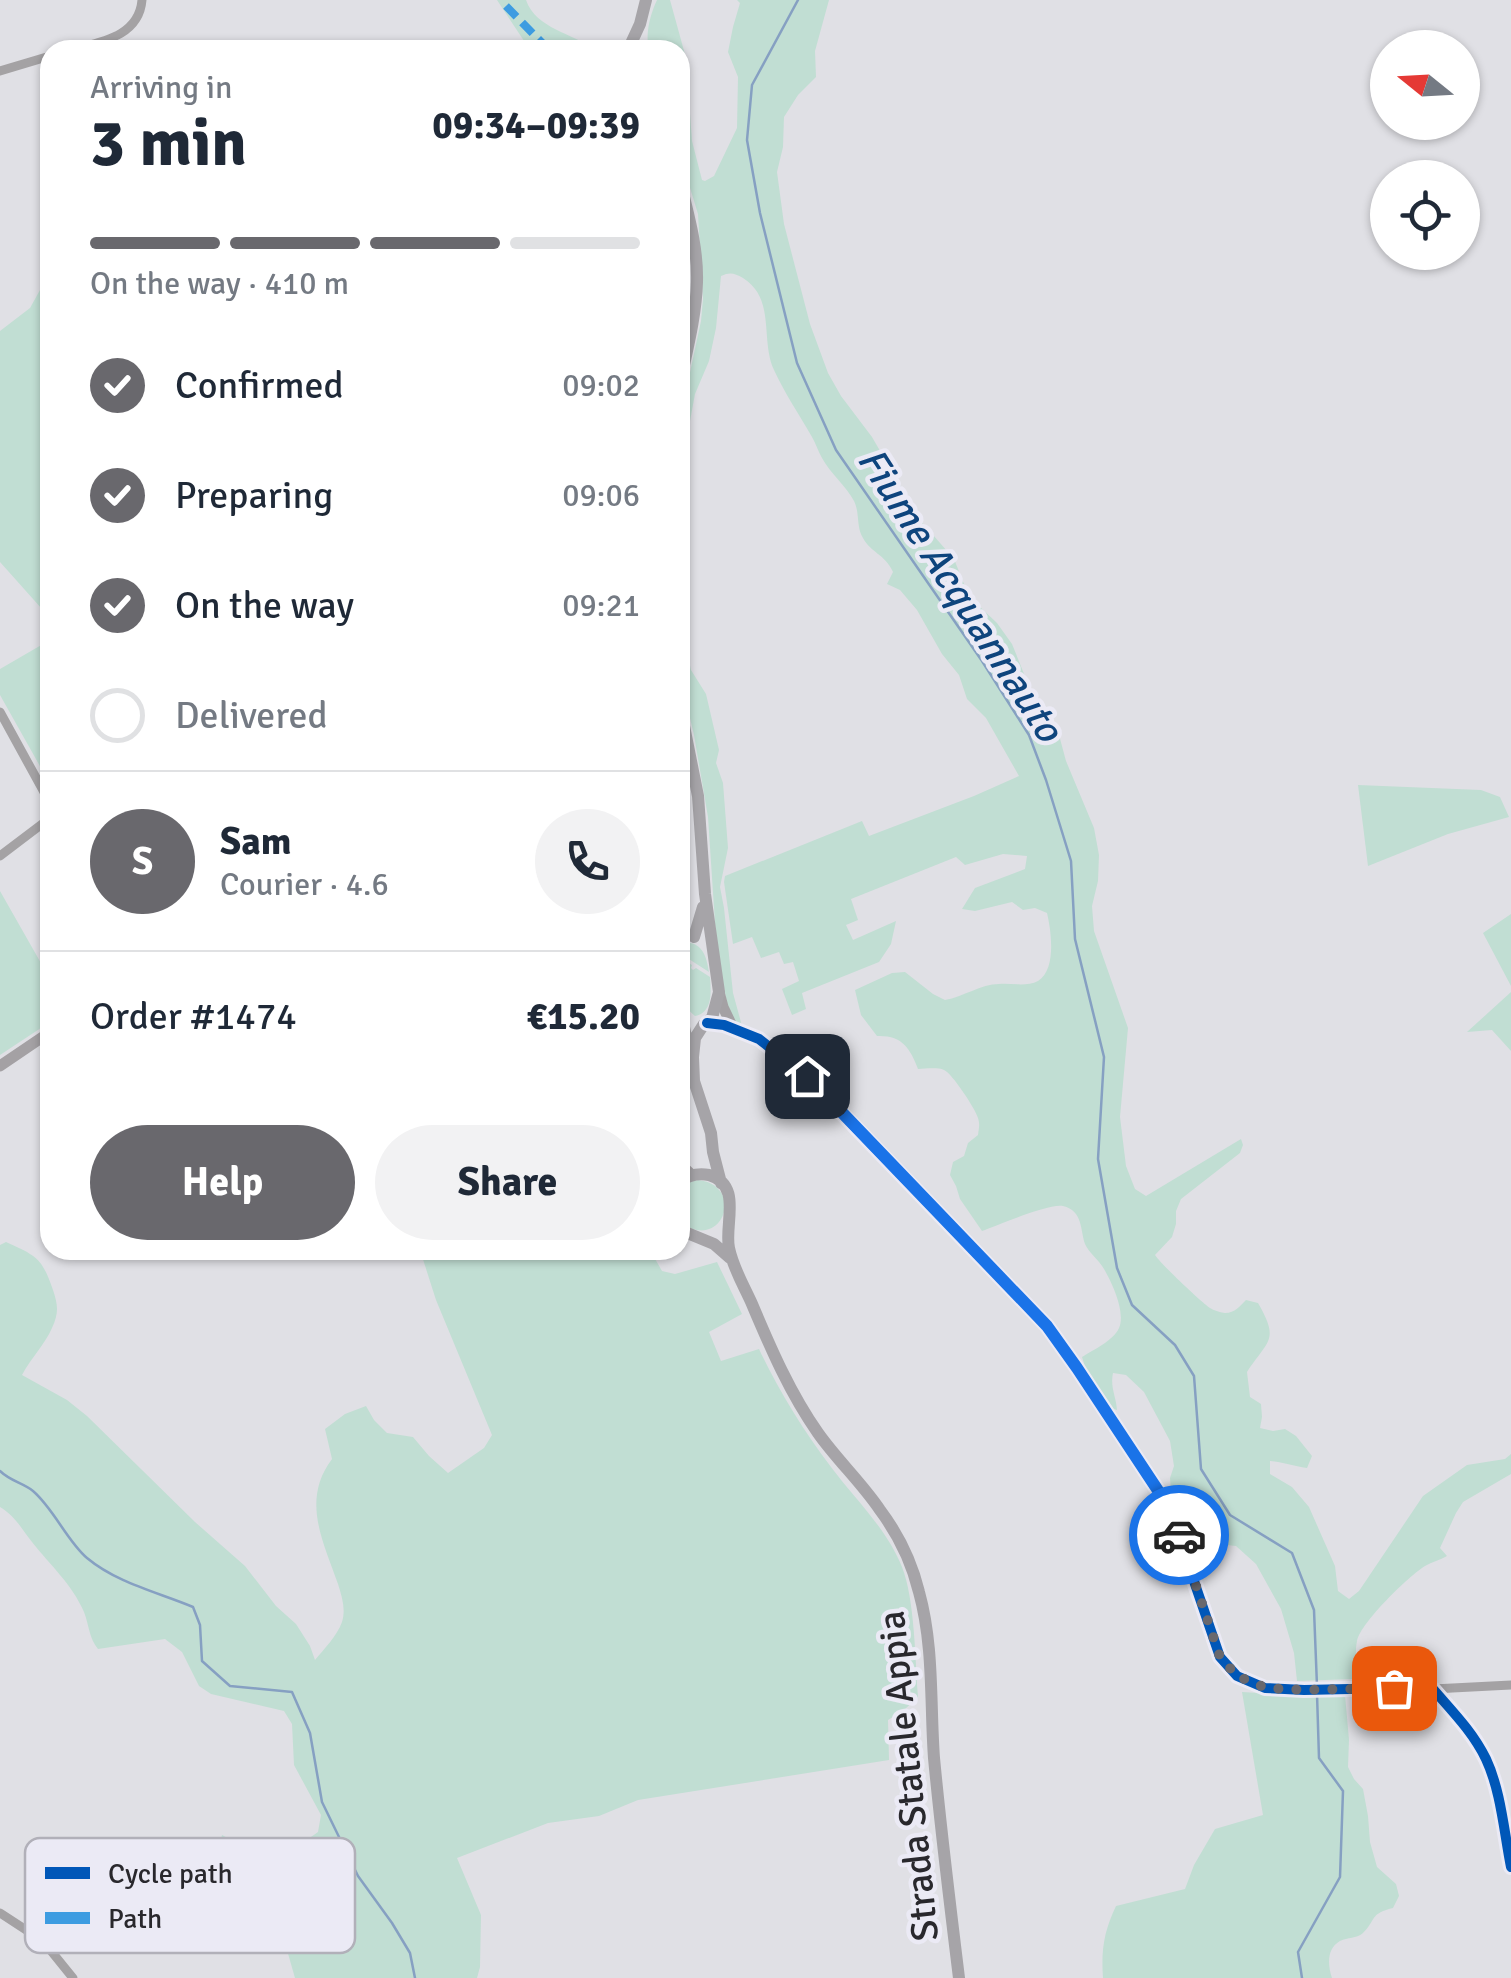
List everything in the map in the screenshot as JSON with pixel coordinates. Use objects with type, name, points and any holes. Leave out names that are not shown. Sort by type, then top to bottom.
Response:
[{"type":"main road","points":[[633,40],[646,0]]},
{"type":"main road","points":[[640,24],[640,40]]},
{"type":"main road","points":[[690,221],[697,281],[690,334]]},
{"type":"main road","points":[[690,756],[698,796],[705,894],[719,992],[716,1010],[695,1038],[693,1068]]},
{"type":"main road","points":[[690,927],[705,894]]},
{"type":"main road","points":[[690,940],[701,940],[712,951]]},
{"type":"main road","points":[[690,1022],[706,1023]]},
{"type":"main road","name":"Strada Statale Appia","points":[[690,1057],[721,1183],[730,1195],[727,1239],[732,1260],[796,1400],[880,1510],[908,1558],[920,1594],[928,1637],[934,1757],[959,1978]]},
{"type":"main road","points":[[690,1177],[706,1168],[713,1152]]},
{"type":"main road","points":[[690,1177],[707,1175],[721,1183]]},
{"type":"main road","points":[[698,1238],[717,1232],[728,1218]]},
{"type":"main road","points":[[690,1234],[720,1248],[732,1260]]},
{"type":"street","points":[[105,40],[132,26],[142,0]]},
{"type":"street","points":[[0,71],[40,59]]},
{"type":"street","points":[[0,712],[40,785]]},
{"type":"street","points":[[0,856],[40,826]]},
{"type":"street","points":[[719,992],[733,1028]]},
{"type":"street","points":[[706,1023],[733,1028],[759,1039],[807,1076],[1047,1326],[1159,1492],[1173,1520],[1220,1657],[1237,1676],[1266,1688],[1304,1690],[1511,1685]]},
{"type":"street","points":[[0,1066],[40,1039]]},
{"type":"street","points":[[1433,1689],[1466,1728],[1486,1760],[1511,1867]]},
{"type":"street","points":[[0,1913],[25,1930]]},
{"type":"street","points":[[52,1953],[73,1978]]},
{"type":"green space","points":[[497,0],[526,0],[538,18],[578,40],[523,40]]},
{"type":"green space","points":[[657,0],[670,0],[681,40],[648,40]]},
{"type":"green space","points":[[737,0],[829,0],[815,51],[816,77],[784,117],[777,172],[784,224],[810,324],[841,396],[872,437],[920,520],[954,559],[978,605],[1012,644],[1031,691],[1048,712],[1059,735],[1094,828],[1099,855],[1092,906],[1094,931],[1128,1028],[1120,1117],[1126,1166],[1135,1189],[1146,1196],[1241,1139],[1243,1145],[1240,1153],[1181,1199],[1172,1237],[1155,1255],[1211,1309],[1229,1313],[1246,1300],[1258,1303],[1269,1325],[1269,1340],[1247,1372],[1250,1397],[1261,1404],[1260,1428],[1285,1429],[1312,1456],[1307,1468],[1270,1461],[1270,1474],[1292,1487],[1309,1507],[1335,1566],[1338,1591],[1349,1599],[1359,1591],[1423,1496],[1467,1465],[1505,1459],[1511,1454],[1511,1474],[1463,1502],[1456,1513],[1440,1548],[1447,1556],[1418,1571],[1367,1623],[1357,1641],[1353,1679],[1297,1681],[1294,1653],[1281,1609],[1256,1564],[1236,1546],[1191,1538],[1171,1491],[1174,1466],[1170,1441],[1144,1392],[1126,1375],[1113,1373],[1117,1410],[1114,1409],[1086,1370],[1082,1357],[1112,1337],[1119,1328],[1121,1314],[1107,1275],[1085,1244],[1077,1216],[1069,1208],[1056,1206],[982,1231],[960,1199],[950,1175],[953,1162],[964,1156],[968,1143],[978,1135],[979,1120],[973,1108],[948,1073],[918,1069],[904,1044],[877,1036],[861,1015],[855,990],[892,973],[905,972],[945,1000],[992,985],[1038,981],[1050,959],[1047,913],[1035,908],[1023,910],[1012,902],[975,911],[962,909],[975,888],[1025,869],[1027,856],[1003,854],[965,865],[956,857],[851,899],[858,920],[846,925],[853,940],[896,921],[891,944],[879,962],[802,993],[806,1009],[792,1015],[782,989],[799,981],[793,962],[784,964],[779,952],[761,958],[752,937],[733,944],[725,876],[862,821],[869,836],[1019,776],[986,718],[967,699],[959,675],[917,610],[900,590],[887,584],[893,572],[863,538],[854,501],[825,464],[774,370],[760,297],[734,274],[721,276],[709,361],[695,394],[690,421],[690,372],[703,299],[698,214],[690,188],[690,113],[692,141],[705,181],[714,176],[737,128],[738,77],[728,52],[740,3]]},
{"type":"green space","points":[[40,290],[40,607],[0,562],[0,331],[30,308]]},
{"type":"green space","points":[[40,646],[40,766],[0,695],[0,669]]},
{"type":"green space","points":[[690,666],[706,694],[719,750],[716,763],[723,783],[728,848],[720,887],[733,993],[742,1026],[734,1021],[727,1003],[717,953],[708,817],[690,718]]},
{"type":"green space","points":[[1358,785],[1481,790],[1500,797],[1509,817],[1448,834],[1368,866]]},
{"type":"green space","points":[[0,891],[40,961],[40,1029],[0,1055]]},
{"type":"green space","points":[[1511,914],[1511,986],[1483,933]]},
{"type":"green space","points":[[690,943],[702,950],[709,972],[690,960]]},
{"type":"green space","points":[[690,964],[693,970],[710,977],[708,1006],[695,1016],[690,1011]]},
{"type":"green space","points":[[1511,992],[1511,1051],[1492,1030],[1467,1032]]},
{"type":"green space","points":[[698,1180],[713,1185],[721,1193],[723,1215],[708,1230],[690,1227],[690,1182]]},
{"type":"green space","points":[[6,1242],[41,1264],[57,1305],[46,1340],[22,1375],[87,1416],[245,1566],[276,1606],[296,1624],[315,1660],[337,1632],[344,1612],[321,1536],[316,1505],[323,1474],[332,1459],[325,1429],[345,1414],[366,1406],[387,1433],[413,1437],[448,1473],[484,1448],[492,1435],[423,1260],[656,1260],[662,1271],[675,1274],[717,1262],[742,1314],[709,1332],[721,1361],[759,1349],[801,1424],[879,1527],[902,1567],[912,1613],[918,1697],[888,1720],[889,1760],[638,1800],[599,1816],[548,1823],[457,1858],[481,1915],[477,1978],[295,1978],[288,1953],[355,1953],[355,1838],[309,1838],[318,1832],[321,1815],[294,1765],[292,1724],[284,1711],[211,1694],[199,1686],[182,1652],[165,1639],[98,1649],[73,1592],[18,1523],[0,1507],[0,1245]]},
{"type":"green space","points":[[1242,1692],[1345,1695],[1348,1767],[1363,1789],[1377,1867],[1396,1884],[1399,1896],[1393,1908],[1377,1915],[1363,1933],[1335,1944],[1329,1958],[1332,1978],[1103,1978],[1104,1941],[1116,1906],[1185,1889],[1215,1829],[1263,1815]]},
{"type":"waterway","name":"Fiume Acquannauto","points":[[798,0],[752,85],[747,140],[760,213],[797,363],[836,450],[1029,735],[1071,861],[1075,939],[1104,1057],[1098,1159],[1117,1268],[1132,1305],[1175,1345],[1194,1376],[1201,1469],[1230,1515],[1292,1553],[1314,1610],[1317,1686]]},
{"type":"waterway","points":[[0,1471],[33,1491],[80,1551],[99,1567],[124,1581],[193,1607],[200,1625],[202,1661],[230,1686],[292,1692],[310,1733],[322,1802],[340,1838]]},
{"type":"waterway","name":"Fiume Acquannauto","points":[[1302,1978],[1298,1952],[1340,1877],[1343,1791],[1319,1758],[1317,1694]]},
{"type":"waterway","points":[[355,1870],[410,1953],[415,1978]]},
{"type":"marked path","points":[[506,6],[539,40]]},
{"type":"cycle path","points":[[707,1023],[724,1025],[759,1039],[807,1077],[1047,1326],[1159,1492],[1173,1520],[1220,1657],[1237,1676],[1265,1688],[1433,1689],[1469,1731],[1486,1759],[1499,1798],[1511,1867]]},
{"type":"way so far","points":[[1179,1535],[1220,1657],[1237,1676],[1266,1688],[1394,1688]]},
{"type":"route","points":[[807,1076],[1047,1326],[1159,1492],[1179,1535]]}]
